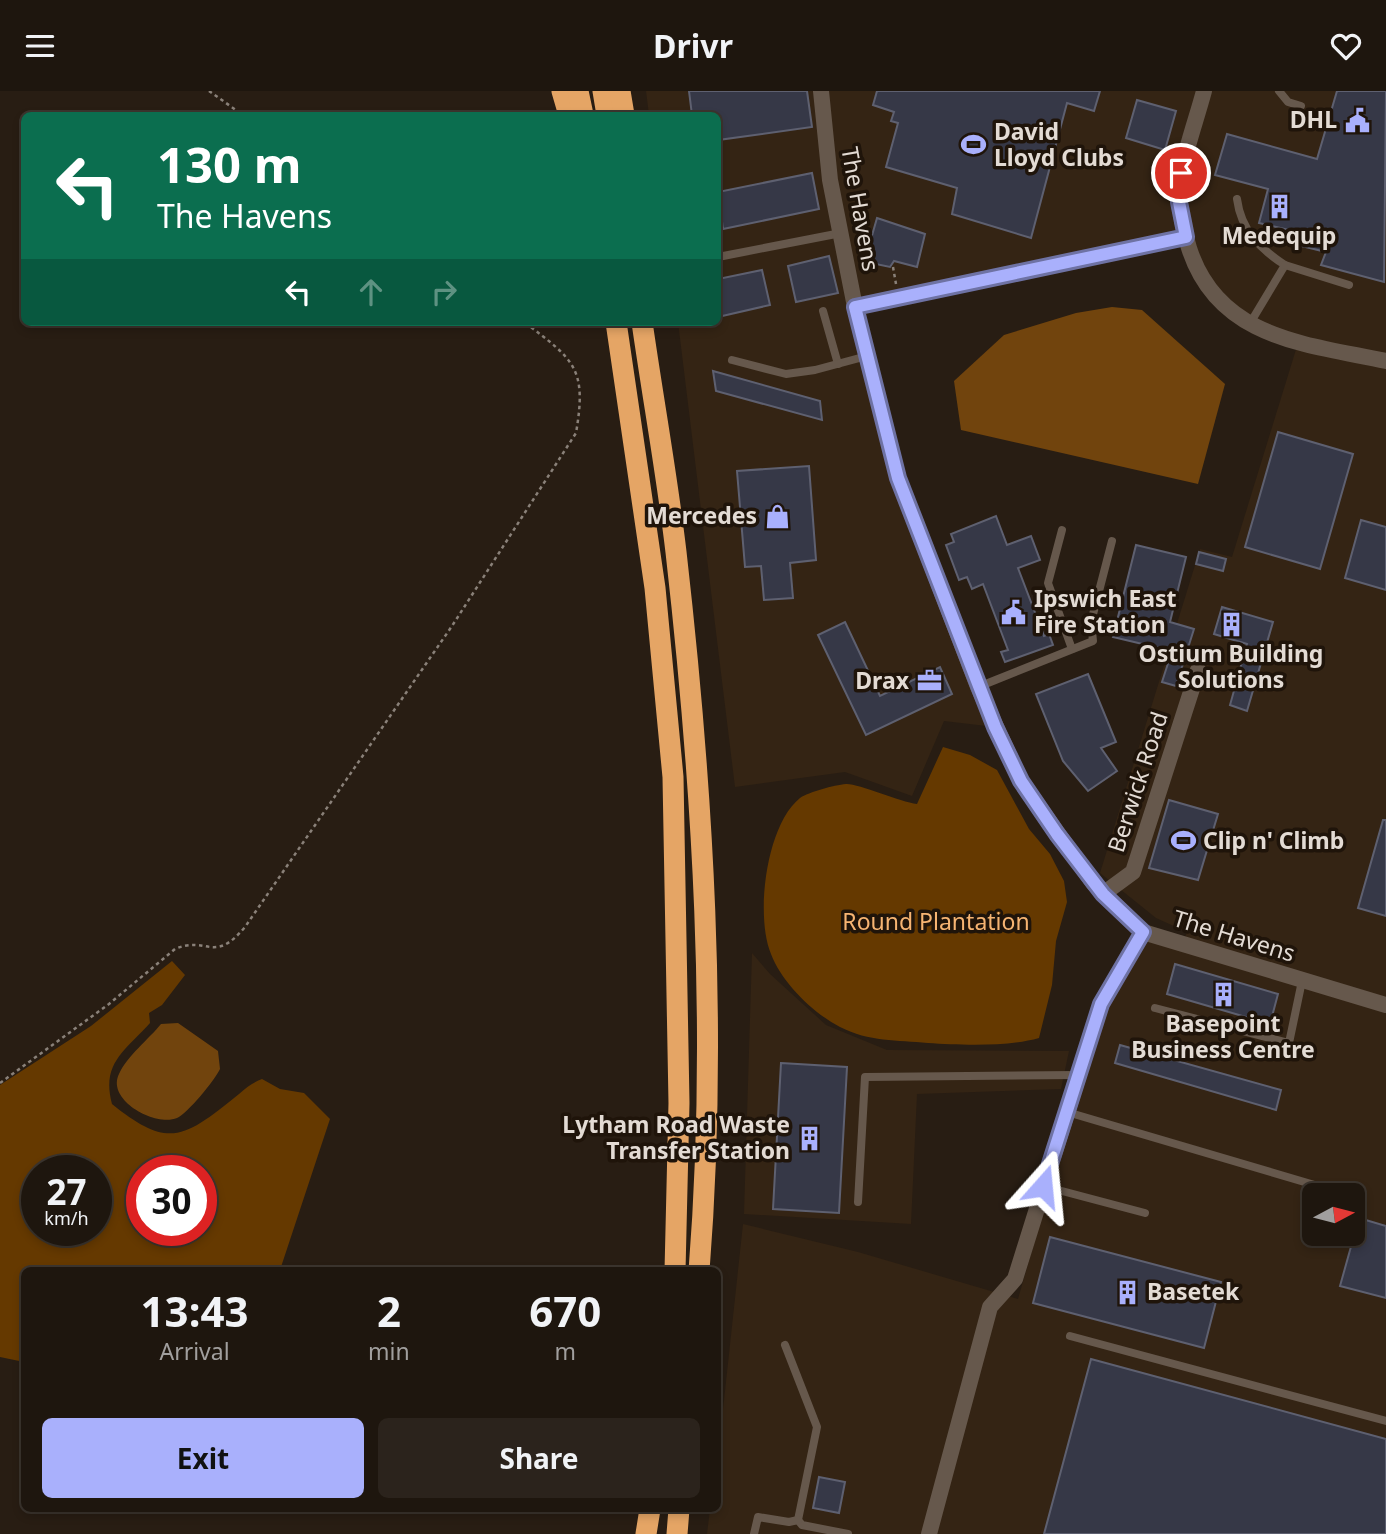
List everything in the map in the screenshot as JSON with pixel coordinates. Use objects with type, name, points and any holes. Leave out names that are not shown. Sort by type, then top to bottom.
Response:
[{"type":"highway","points":[[562,91],[568,112]]},
{"type":"highway","points":[[578,91],[582,112]]},
{"type":"highway","points":[[603,91],[606,112]]},
{"type":"highway","points":[[620,91],[624,112]]},
{"type":"highway","points":[[617,326],[655,588],[673,778],[679,1103],[675,1267]]},
{"type":"highway","points":[[643,326],[676,551],[699,816],[707,1023],[705,1205],[699,1267]]},
{"type":"highway","points":[[646,1534],[650,1512]]},
{"type":"highway","points":[[677,1534],[679,1512]]},
{"type":"street","name":"The Havens","points":[[821,91],[830,180],[855,307],[898,478],[978,687],[1021,781],[1103,894],[1143,932],[1386,1005]]},
{"type":"street","points":[[1205,91],[1181,170],[1179,202],[1186,237],[1195,265],[1205,284],[1217,300],[1249,325],[1298,342],[1386,361]]},
{"type":"street","points":[[855,307],[1186,237]]},
{"type":"street","name":"Berwick Road","points":[[1103,894],[1132,872],[1198,670]]},
{"type":"street","points":[[929,1534],[990,1307],[1015,1279],[1068,1112],[1076,1075],[1101,1004],[1143,932]]},
{"type":"lane","points":[[1279,91],[1288,102],[1301,106]]},
{"type":"lane","points":[[1237,199],[1245,228],[1258,245],[1285,265],[1349,285]]},
{"type":"lane","points":[[721,256],[841,233]]},
{"type":"lane","points":[[1249,325],[1285,265]]},
{"type":"lane","points":[[823,311],[838,364]]},
{"type":"lane","points":[[732,361],[786,374],[867,356]]},
{"type":"lane","points":[[1062,530],[1048,583],[1072,649]]},
{"type":"lane","points":[[978,687],[1093,641],[1091,622],[1112,541]]},
{"type":"lane","points":[[1155,1008],[1289,1043],[1302,981]]},
{"type":"lane","points":[[858,1202],[865,1077],[1076,1075]]},
{"type":"lane","points":[[1068,1112],[1308,1183]]},
{"type":"lane","points":[[1043,1186],[1145,1213]]},
{"type":"lane","points":[[1070,1336],[1386,1422]]},
{"type":"lane","points":[[785,1345],[817,1427],[798,1520]]},
{"type":"lane","points":[[754,1534],[758,1517],[789,1522],[798,1520]]},
{"type":"lane","points":[[798,1520],[802,1525],[848,1534]]},
{"type":"path","points":[[209,91],[239,112]]},
{"type":"path","points":[[893,267],[897,290]]},
{"type":"path","points":[[0,1083],[109,1004],[175,949],[187,944],[222,948],[233,941],[253,916],[452,626],[576,433],[582,396],[579,376],[566,358],[529,326]]},
{"type":"shaded area","points":[[646,91],[1386,91],[1386,1534],[707,1534],[710,1512],[721,1512],[721,1428],[743,1224],[858,1252],[1018,1299],[1053,1177],[1093,1057],[1085,1053],[1143,932],[1183,943],[1187,932],[1156,918],[1100,873],[1200,549],[1232,557],[1298,343],[1235,316],[1186,237],[856,307],[898,478],[995,727],[944,721],[912,796],[845,772],[735,787],[678,326],[721,326],[721,112],[649,112]]},
{"type":"shaded area","points":[[1112,307],[1142,310],[1225,384],[1198,484],[961,430],[954,381],[1004,335],[1076,313]]},
{"type":"shaded area","points":[[752,953],[770,974],[826,1025],[887,1050],[1069,1051],[1061,1089],[917,1094],[911,1224],[744,1214]]},
{"type":"shaded area","points":[[178,1023],[218,1051],[220,1069],[213,1081],[182,1115],[168,1120],[157,1119],[126,1102],[119,1093],[119,1074],[133,1054],[161,1024]]},
{"type":"green space","name":"Round Plantation","points":[[943,747],[970,755],[997,770],[1029,829],[1050,854],[1064,881],[1067,902],[1056,941],[1052,985],[1039,1038],[1013,1043],[969,1045],[894,1041],[851,1032],[830,1021],[809,1005],[783,976],[771,954],[766,937],[764,895],[772,849],[788,811],[804,796],[846,784],[917,804]]},
{"type":"green space","points":[[172,961],[185,975],[162,1005],[149,1013],[150,1023],[118,1059],[110,1078],[112,1104],[149,1128],[163,1133],[177,1133],[205,1120],[247,1087],[262,1079],[280,1089],[304,1093],[330,1119],[281,1267],[21,1267],[21,1361],[0,1357],[0,1085],[91,1026]]},
{"type":"building","points":[[689,91],[807,91],[812,127],[721,140],[721,112],[692,112]]},
{"type":"building","name":"David Lloyd Clubs","points":[[877,91],[1100,91],[1094,111],[1067,103],[1031,238],[952,214],[957,188],[886,167],[898,123],[891,121],[894,112],[873,105]]},
{"type":"building","points":[[1337,91],[1386,91],[1384,282],[1321,265],[1326,252],[1285,242],[1289,230],[1259,223],[1268,189],[1215,175],[1227,134],[1317,159]]},
{"type":"building","points":[[1137,100],[1176,111],[1165,150],[1126,138]]},
{"type":"building","points":[[812,173],[819,209],[723,229],[721,191]]},
{"type":"building","points":[[877,218],[925,234],[917,267],[894,261],[890,267],[871,263],[873,254],[867,253]]},
{"type":"building","points":[[829,256],[838,293],[796,302],[788,266]]},
{"type":"building","points":[[762,270],[770,305],[721,316],[721,278]]},
{"type":"building","points":[[713,371],[820,401],[822,420],[716,391]]},
{"type":"building","points":[[1278,432],[1353,454],[1320,569],[1245,547]]},
{"type":"building","name":"Mercedes","points":[[809,466],[816,560],[790,563],[793,598],[764,600],[761,566],[745,567],[737,471]]},
{"type":"building","name":"Ipswich East Fire Station","points":[[996,516],[1007,545],[1031,536],[1040,560],[1018,568],[1044,636],[1049,634],[1053,645],[1005,662],[1001,652],[1008,650],[983,584],[972,589],[967,577],[959,580],[946,545],[954,542],[951,534]]},
{"type":"building","points":[[1361,520],[1386,527],[1386,590],[1345,578]]},
{"type":"building","points":[[1136,545],[1186,557],[1170,622],[1194,629],[1176,686],[1162,682],[1172,651],[1113,637]]},
{"type":"building","points":[[1199,552],[1226,559],[1223,571],[1196,564]]},
{"type":"building","points":[[1222,607],[1273,622],[1247,711],[1230,705],[1247,644],[1214,634]]},
{"type":"building","name":"Drax","points":[[845,622],[880,696],[940,667],[952,694],[866,735],[818,635]]},
{"type":"building","points":[[1088,674],[1116,742],[1101,748],[1117,771],[1088,791],[1063,761],[1036,694]]},
{"type":"building","name":"Clip n' Climb","points":[[1169,800],[1218,814],[1198,880],[1149,868]]},
{"type":"building","points":[[1383,820],[1386,820],[1386,916],[1358,908]]},
{"type":"building","name":"Basepoint Business Centre","points":[[1175,964],[1278,994],[1270,1024],[1167,994]]},
{"type":"building","name":"Basepoint Business Centre","points":[[1120,1045],[1281,1090],[1276,1110],[1115,1063]]},
{"type":"building","name":"Lytham Road Waste Transfer Station","points":[[781,1063],[847,1067],[839,1213],[773,1209]]},
{"type":"building","points":[[1365,1220],[1386,1226],[1386,1298],[1340,1286],[1351,1246],[1365,1246]]},
{"type":"building","name":"Basetek","points":[[1050,1237],[1221,1282],[1204,1348],[1033,1303]]},
{"type":"building","points":[[1091,1359],[1386,1439],[1386,1534],[1044,1534]]},
{"type":"building","points":[[819,1477],[845,1482],[839,1513],[813,1508]]},
{"type":"place","name":"DHL","points":[[1357,120]]},
{"type":"place","name":"David Lloyd Clubs","points":[[974,145]]},
{"type":"place","name":"Medequip","points":[[1279,206]]},
{"type":"place","name":"Mercedes","points":[[777,516]]},
{"type":"place","name":"Ipswich East Fire Station","points":[[1014,612]]},
{"type":"place","name":"Ostium Building Solutions","points":[[1231,624]]},
{"type":"place","name":"Drax","points":[[929,681]]},
{"type":"place","name":"Clip n' Climb","points":[[1183,841]]},
{"type":"place","name":"Basepoint Business Centre","points":[[1223,994]]},
{"type":"place","name":"Lytham Road Waste Transfer Station","points":[[810,1138]]},
{"type":"place","name":"Basetek","points":[[1127,1292]]},
{"type":"route","points":[[1043,1186],[1068,1112],[1076,1075],[1101,1004],[1143,932],[1093,883],[1057,834],[1021,781],[995,727],[898,478],[855,307],[1146,243],[1186,237],[1179,202],[1181,173]]}]
